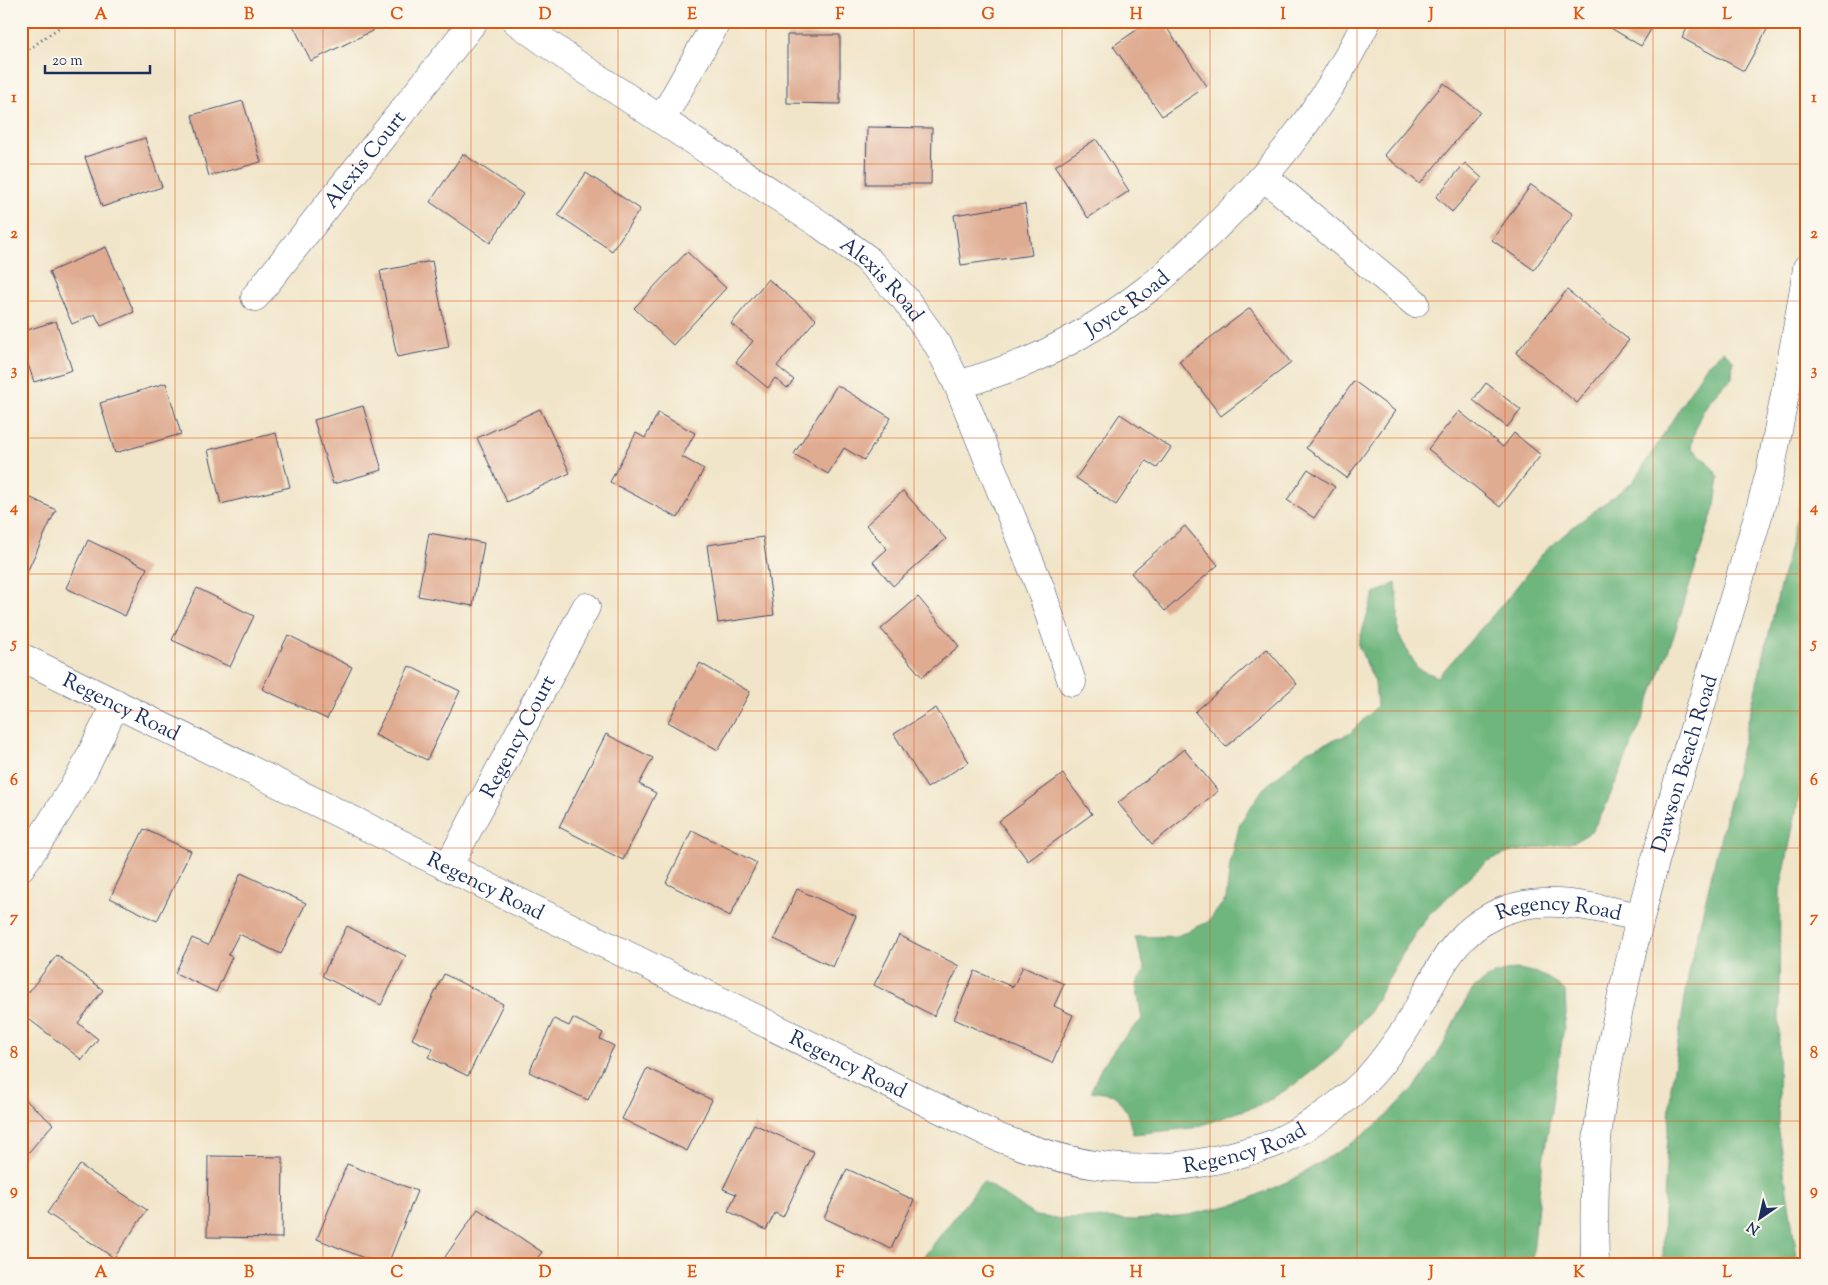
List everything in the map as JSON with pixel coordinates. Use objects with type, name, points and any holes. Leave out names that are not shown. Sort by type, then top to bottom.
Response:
[{"type":"street","name":"Alexis Court","points":[[255,297],[474,21]]},
{"type":"street","name":"Alexis Road","points":[[516,21],[572,61],[821,224],[866,258],[905,299],[938,345],[958,385],[1040,587],[1072,682]]},
{"type":"street","points":[[662,119],[717,21]]},
{"type":"street","name":"Joyce Road","points":[[958,385],[983,378],[1042,355],[1098,324],[1150,288],[1225,220],[1264,177],[1316,110],[1349,56],[1367,21]]},
{"type":"street","points":[[1264,177],[1415,303]]},
{"type":"street","name":"Dawson Beach Road","points":[[1595,1264],[1594,1220],[1597,1141],[1608,1067],[1639,916],[1768,478],[1803,320],[1807,268]]},
{"type":"street","name":"Regency Court","points":[[448,867],[586,607]]},
{"type":"street","name":"Regency Road","points":[[21,656],[997,1137],[1044,1154],[1096,1165],[1138,1169],[1184,1166],[1230,1157],[1273,1144],[1308,1126],[1366,1080],[1404,1031],[1432,978],[1446,957],[1462,938],[1479,924],[1497,914],[1534,903],[1560,903],[1584,905],[1639,916]]},
{"type":"street","points":[[21,867],[83,771],[116,703]]},
{"type":"path","points":[[21,55],[68,21]]},
{"type":"green space","points":[[1723,351],[1733,360],[1732,378],[1716,393],[1704,409],[1696,427],[1691,448],[1705,459],[1719,477],[1715,505],[1673,638],[1640,725],[1603,812],[1591,832],[1574,842],[1511,852],[1487,861],[1428,915],[1407,946],[1370,1011],[1330,1057],[1297,1083],[1264,1103],[1193,1128],[1133,1134],[1127,1112],[1115,1095],[1091,1091],[1101,1068],[1118,1044],[1142,1019],[1136,984],[1145,970],[1135,937],[1177,936],[1208,922],[1226,899],[1230,865],[1240,823],[1263,789],[1307,751],[1349,734],[1377,706],[1375,682],[1358,645],[1374,594],[1396,583],[1398,634],[1418,669],[1438,677],[1508,598],[1542,554],[1573,527],[1633,482],[1706,366]]},
{"type":"green space","points":[[1807,473],[1807,757],[1780,892],[1778,1131],[1798,1264],[1663,1264],[1664,1199],[1671,1087],[1690,966]]},
{"type":"green space","points":[[1515,969],[1542,975],[1565,991],[1566,1014],[1541,1174],[1532,1264],[918,1264],[983,1181],[1035,1216],[1063,1219],[1135,1220],[1189,1215],[1240,1203],[1293,1179],[1354,1142],[1385,1118],[1420,1081],[1444,1044],[1459,1012],[1473,989],[1494,974]]},
{"type":"building","points":[[291,21],[370,21],[374,30],[311,61]]},
{"type":"building","points":[[1150,21],[1162,21],[1207,86],[1162,116],[1113,46]]},
{"type":"building","points":[[1599,21],[1656,21],[1641,46]]},
{"type":"building","points":[[1691,21],[1765,21],[1770,24],[1744,71],[1682,38]]},
{"type":"building","points":[[787,35],[840,35],[840,104],[787,103]]},
{"type":"building","points":[[1444,83],[1480,112],[1420,184],[1384,155]]},
{"type":"building","points":[[243,101],[261,162],[209,176],[192,115]]},
{"type":"building","points":[[867,127],[932,128],[931,184],[866,184]]},
{"type":"building","points":[[145,138],[162,187],[102,207],[85,157]]},
{"type":"building","points":[[1096,139],[1129,191],[1088,218],[1055,166]]},
{"type":"building","points":[[463,154],[523,194],[490,243],[430,202]]},
{"type":"building","points":[[1465,163],[1482,178],[1452,212],[1436,197]]},
{"type":"building","points":[[586,173],[640,209],[612,251],[558,215]]},
{"type":"building","points":[[1531,185],[1573,214],[1534,270],[1492,240]]},
{"type":"building","points":[[1025,204],[1032,255],[961,265],[954,215]]},
{"type":"building","points":[[106,247],[134,312],[101,326],[95,314],[72,324],[49,272]]},
{"type":"building","points":[[687,252],[726,288],[673,345],[634,308]]},
{"type":"building","points":[[432,261],[449,347],[397,357],[380,271]]},
{"type":"building","points":[[768,279],[816,319],[777,366],[794,380],[787,388],[775,378],[768,388],[736,362],[753,341],[731,324]]},
{"type":"building","points":[[1567,290],[1629,340],[1577,403],[1516,353]]},
{"type":"building","points":[[1250,308],[1291,363],[1221,416],[1179,361]]},
{"type":"building","points":[[56,321],[72,370],[34,382],[21,343],[21,332]]},
{"type":"building","points":[[1354,381],[1395,411],[1347,478],[1306,448]]},
{"type":"building","points":[[166,383],[181,434],[115,453],[100,403]]},
{"type":"building","points":[[1486,383],[1521,410],[1507,427],[1473,400]]},
{"type":"building","points":[[837,385],[891,418],[864,460],[844,448],[828,474],[794,454]]},
{"type":"building","points":[[363,406],[382,470],[333,484],[314,420]]},
{"type":"building","points":[[540,409],[570,473],[507,502],[477,438]]},
{"type":"building","points":[[1459,411],[1503,447],[1514,433],[1541,455],[1500,507],[1428,449]]},
{"type":"building","points":[[658,413],[695,433],[682,457],[704,469],[678,518],[610,482],[636,433],[645,438]]},
{"type":"building","points":[[1120,414],[1171,448],[1157,468],[1146,461],[1116,505],[1076,478]]},
{"type":"building","points":[[276,433],[290,487],[221,504],[208,450]]},
{"type":"building","points":[[1308,469],[1335,487],[1314,518],[1287,500]]},
{"type":"building","points":[[903,491],[946,539],[893,586],[873,562],[887,549],[866,525]]},
{"type":"building","points":[[21,493],[56,510],[26,574],[21,571]]},
{"type":"building","points":[[1185,526],[1218,565],[1165,611],[1131,573]]},
{"type":"building","points":[[429,533],[484,543],[473,606],[418,596]]},
{"type":"building","points":[[763,537],[774,615],[718,623],[707,545]]},
{"type":"building","points":[[88,540],[147,568],[125,616],[66,588]]},
{"type":"building","points":[[197,588],[254,616],[230,667],[172,640]]},
{"type":"building","points":[[918,597],[959,646],[922,677],[881,629]]},
{"type":"building","points":[[288,635],[352,667],[327,719],[262,689]]},
{"type":"building","points":[[1267,649],[1297,684],[1226,747],[1195,712]]},
{"type":"building","points":[[700,663],[750,692],[718,750],[668,722]]},
{"type":"building","points":[[409,666],[460,691],[427,760],[375,735]]},
{"type":"building","points":[[936,708],[969,762],[927,788],[894,734]]},
{"type":"building","points":[[606,734],[653,758],[639,784],[656,793],[623,860],[559,827]]},
{"type":"building","points":[[1184,749],[1218,791],[1152,844],[1118,803]]},
{"type":"building","points":[[1063,774],[1092,814],[1028,861],[999,821]]},
{"type":"building","points":[[144,829],[191,851],[157,921],[110,898]]},
{"type":"building","points":[[692,830],[757,863],[730,916],[666,883]]},
{"type":"building","points":[[241,873],[306,903],[281,954],[239,934],[228,955],[232,957],[216,992],[175,973],[192,938],[208,945]]},
{"type":"building","points":[[797,889],[856,916],[833,967],[774,939]]},
{"type":"building","points":[[347,926],[406,956],[381,1005],[322,976]]},
{"type":"building","points":[[899,935],[959,966],[934,1016],[874,985]]},
{"type":"building","points":[[57,955],[103,990],[78,1023],[98,1039],[82,1060],[21,1013],[21,1002]]},
{"type":"building","points":[[1023,966],[1064,984],[1054,1006],[1073,1015],[1052,1063],[954,1019],[975,971],[1013,987]]},
{"type":"building","points":[[444,974],[503,1004],[468,1076],[428,1057],[433,1049],[412,1039]]},
{"type":"building","points":[[573,1018],[603,1033],[600,1039],[614,1046],[588,1100],[529,1072],[554,1019],[569,1026]]},
{"type":"building","points":[[647,1068],[712,1100],[687,1151],[622,1119]]},
{"type":"building","points":[[21,1096],[53,1124],[21,1161]]},
{"type":"building","points":[[754,1124],[814,1152],[783,1217],[775,1213],[766,1230],[728,1211],[736,1194],[723,1189]]},
{"type":"building","points":[[208,1156],[283,1157],[282,1238],[207,1237]]},
{"type":"building","points":[[347,1164],[417,1191],[388,1264],[379,1264],[317,1239]]},
{"type":"building","points":[[80,1165],[147,1210],[114,1258],[47,1213]]},
{"type":"building","points":[[847,1169],[914,1200],[891,1249],[824,1218]]},
{"type":"building","points":[[478,1209],[542,1252],[533,1264],[454,1264],[445,1257]]}]
